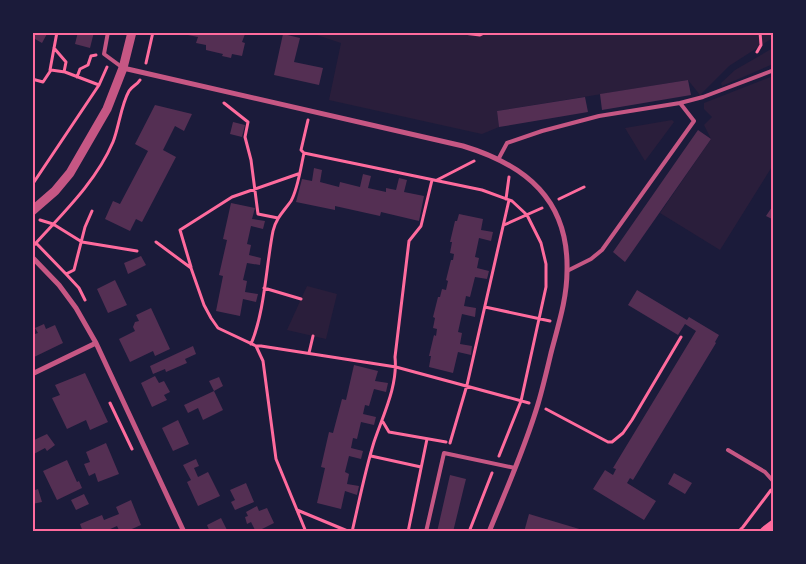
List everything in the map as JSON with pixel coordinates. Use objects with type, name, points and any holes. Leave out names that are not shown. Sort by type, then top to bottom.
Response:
[{"type":"main road","points":[[765,532],[774,525]]},
{"type":"street","points":[[32,211],[55,191],[70,173],[107,109],[123,68],[132,32]]},
{"type":"street","points":[[123,68],[463,146],[499,158],[536,184],[550,203],[560,222],[565,244],[567,271],[559,323],[538,405],[489,532]]},
{"type":"street","points":[[32,257],[59,285],[76,308],[96,343],[184,532]]},
{"type":"street","points":[[32,374],[96,343]]},
{"type":"lane","points":[[108,32],[104,54],[123,68]]},
{"type":"lane","points":[[499,158],[507,143],[542,131],[599,116],[680,103],[703,97],[774,70]]},
{"type":"lane","points":[[567,271],[591,259],[602,250],[694,121],[680,103]]},
{"type":"lane","points":[[728,450],[765,472],[774,482]]},
{"type":"lane","points":[[426,532],[444,453],[515,468]]},
{"type":"path","points":[[32,79],[43,82],[50,70],[57,32]]},
{"type":"path","points":[[146,62],[153,32]]},
{"type":"path","points":[[455,32],[480,35],[486,32]]},
{"type":"path","points":[[757,52],[762,45],[760,32]]},
{"type":"path","points":[[54,47],[66,62],[64,72]]},
{"type":"path","points":[[77,77],[80,69],[88,65],[91,56],[104,54]]},
{"type":"path","points":[[32,185],[99,85],[111,59]]},
{"type":"path","points":[[50,70],[64,72],[99,85]]},
{"type":"path","points":[[92,211],[85,227],[74,270],[66,274],[35,244],[74,202],[99,167],[112,142],[129,92],[138,84]]},
{"type":"path","points":[[225,103],[248,122],[245,137],[256,185],[254,189],[258,214],[278,218]]},
{"type":"path","points":[[251,344],[264,288],[274,228],[278,218],[291,200],[299,174],[304,153],[301,150],[310,110]]},
{"type":"path","points":[[304,153],[482,190],[508,199],[527,215],[541,243],[546,264],[546,286],[521,401],[469,532]]},
{"type":"path","points":[[297,510],[351,532],[396,368],[395,357],[410,241],[421,226],[435,180],[487,153]]},
{"type":"path","points":[[450,443],[467,385],[504,225],[511,165]]},
{"type":"path","points":[[299,174],[232,197],[180,230],[191,268],[210,318],[218,328],[251,344],[396,368],[467,385],[538,405],[608,442],[612,442],[632,420],[681,337]]},
{"type":"path","points":[[504,225],[527,215]]},
{"type":"path","points":[[38,219],[52,224],[82,242],[137,251]]},
{"type":"path","points":[[156,242],[191,268]]},
{"type":"path","points":[[264,288],[301,299]]},
{"type":"path","points":[[485,307],[559,323]]},
{"type":"path","points":[[309,354],[313,336]]},
{"type":"path","points":[[256,346],[264,361],[276,458],[306,532]]},
{"type":"path","points":[[107,396],[135,456]]},
{"type":"path","points":[[382,422],[389,432],[458,445]]},
{"type":"path","points":[[408,532],[427,439]]},
{"type":"path","points":[[492,451],[500,453]]},
{"type":"path","points":[[371,456],[421,466]]},
{"type":"path","points":[[738,532],[768,492],[774,488]]},
{"type":"shaded area","points":[[773,32],[774,37],[729,66],[700,95],[688,80],[497,111],[499,127],[482,134],[329,100],[341,43],[311,33]]},
{"type":"shaded area","points":[[773,48],[773,64],[722,86],[721,83],[735,70]]},
{"type":"shaded area","points":[[773,76],[773,165],[720,250],[660,213],[711,139],[704,125],[712,117],[704,109],[704,103]]},
{"type":"shaded area","points":[[672,120],[674,122],[645,161],[625,128]]},
{"type":"shaded area","points":[[307,286],[337,294],[326,339],[287,330]]},
{"type":"building","points":[[32,32],[48,32],[42,43],[35,39],[32,44]]},
{"type":"building","points":[[78,32],[94,32],[90,48],[75,44]]},
{"type":"building","points":[[188,32],[245,34],[242,42],[245,43],[242,56],[232,54],[231,58],[206,50],[206,45],[196,43],[198,37],[188,35]]},
{"type":"building","points":[[283,34],[300,38],[294,62],[323,68],[319,85],[274,75]]},
{"type":"building","points":[[688,80],[691,95],[602,110],[600,94]]},
{"type":"building","points":[[585,97],[588,112],[499,127],[497,111]]},
{"type":"building","points":[[155,105],[192,114],[184,131],[175,126],[163,150],[176,157],[142,222],[136,219],[130,231],[105,219],[113,201],[120,204],[148,151],[135,144]]},
{"type":"building","points":[[233,122],[245,125],[242,137],[230,134]]},
{"type":"building","points":[[698,130],[711,139],[625,262],[613,252]]},
{"type":"building","points":[[314,168],[322,170],[320,182],[339,187],[340,182],[360,187],[363,174],[371,176],[368,188],[386,192],[386,188],[396,190],[399,178],[407,180],[404,192],[424,196],[419,221],[381,212],[380,216],[335,206],[335,210],[296,202],[302,179],[312,181]]},
{"type":"building","points":[[231,203],[255,208],[252,219],[265,221],[263,229],[251,226],[247,244],[251,245],[249,255],[261,258],[260,265],[247,263],[243,280],[247,281],[245,292],[258,294],[256,302],[243,299],[240,316],[216,311],[223,276],[219,275],[227,240],[223,239]]},
{"type":"building","points":[[774,204],[774,220],[766,216]]},
{"type":"building","points":[[459,214],[483,219],[481,230],[493,232],[491,241],[479,238],[475,257],[479,258],[477,268],[489,271],[487,279],[475,277],[470,297],[466,296],[464,306],[476,308],[475,317],[462,314],[458,332],[462,333],[460,344],[472,346],[471,355],[458,352],[453,373],[429,367],[431,356],[429,356],[437,329],[433,328],[435,318],[433,317],[438,297],[440,297],[442,289],[446,290],[448,281],[446,280],[454,254],[450,253],[452,242],[450,242],[455,221],[457,221]]},
{"type":"building","points":[[141,256],[146,265],[128,274],[124,263]]},
{"type":"building","points":[[115,280],[127,305],[108,313],[97,289]]},
{"type":"building","points":[[637,290],[687,320],[689,317],[719,335],[716,343],[633,480],[630,478],[627,483],[656,501],[644,520],[593,489],[605,470],[613,475],[616,469],[613,468],[696,331],[685,324],[678,335],[628,305]]},
{"type":"building","points":[[151,308],[170,349],[155,356],[153,351],[130,362],[119,339],[135,331],[133,327],[135,322],[139,321],[136,315]]},
{"type":"building","points":[[44,324],[46,329],[55,325],[63,343],[32,358],[32,335],[38,333],[35,328]]},
{"type":"building","points":[[193,346],[196,354],[185,359],[187,363],[166,372],[165,369],[153,374],[150,366]]},
{"type":"building","points":[[354,365],[378,371],[375,381],[388,383],[386,392],[374,389],[369,406],[365,405],[363,414],[376,417],[374,425],[361,422],[357,439],[353,438],[351,448],[363,451],[361,459],[349,456],[345,472],[349,474],[347,484],[359,486],[357,495],[345,491],[341,509],[317,503],[325,468],[321,467],[329,432],[333,433],[342,399],[346,400]]},
{"type":"building","points":[[85,373],[108,422],[90,430],[86,420],[67,429],[52,398],[60,395],[55,385]]},
{"type":"building","points":[[155,376],[159,383],[164,381],[170,392],[164,395],[167,400],[152,407],[141,383]]},
{"type":"building","points":[[219,377],[223,386],[214,391],[209,381]]},
{"type":"building","points":[[214,391],[223,410],[203,420],[198,408],[188,413],[184,405]]},
{"type":"building","points":[[178,420],[189,444],[173,451],[162,428]]},
{"type":"building","points":[[47,434],[55,445],[47,451],[45,448],[32,455],[32,441]]},
{"type":"building","points":[[106,443],[119,474],[98,482],[95,473],[89,476],[84,464],[90,462],[86,452]]},
{"type":"building","points":[[196,459],[199,466],[194,468],[198,477],[208,472],[220,496],[198,506],[187,482],[191,480],[183,465]]},
{"type":"building","points":[[67,460],[77,482],[79,481],[82,488],[57,500],[43,471]]},
{"type":"building","points":[[674,473],[692,483],[685,494],[668,484]]},
{"type":"building","points":[[450,475],[466,479],[453,532],[437,532]]},
{"type":"building","points":[[246,483],[254,502],[235,510],[231,502],[235,500],[230,490]]},
{"type":"building","points":[[38,489],[42,502],[32,504],[32,491]]},
{"type":"building","points":[[84,494],[89,504],[76,510],[71,500]]},
{"type":"building","points":[[131,500],[141,525],[125,532],[120,532],[117,526],[108,530],[109,532],[83,532],[80,524],[102,515],[104,520],[119,514],[116,507]]},
{"type":"building","points":[[257,506],[259,511],[267,508],[274,523],[256,532],[251,522],[247,524],[245,517],[248,516],[246,512]]},
{"type":"building","points":[[529,514],[586,531],[586,532],[524,532]]},
{"type":"building","points":[[221,518],[228,532],[210,532],[207,525]]}]
